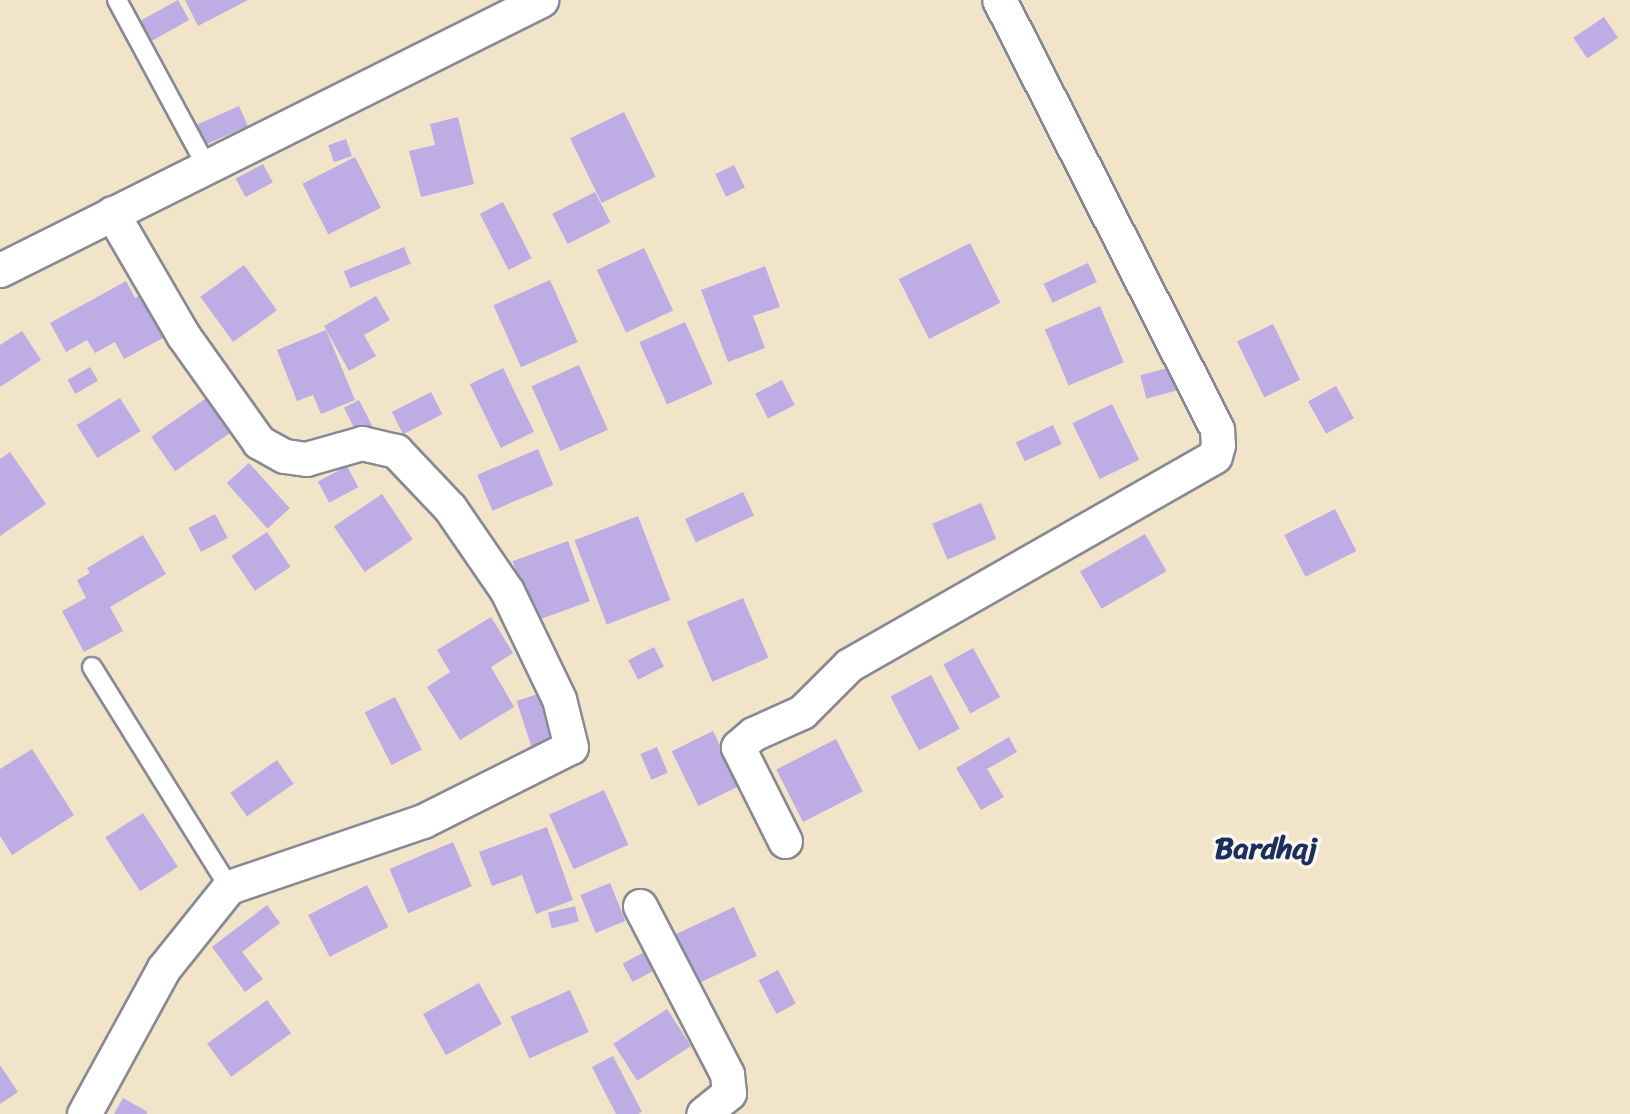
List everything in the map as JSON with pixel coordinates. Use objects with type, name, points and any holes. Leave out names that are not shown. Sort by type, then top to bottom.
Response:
[{"type":"street","points":[[0,270],[112,213],[208,169],[541,0]]},
{"type":"street","points":[[785,841],[738,747],[802,712],[849,666],[1215,456],[1218,445],[1217,429],[999,0]]},
{"type":"street","points":[[84,1114],[164,968],[229,887],[423,821],[572,747],[559,699],[507,591],[450,508],[396,452],[362,443],[306,459],[284,456],[259,442],[183,335],[112,213]]},
{"type":"street","points":[[640,906],[727,1074],[729,1093],[703,1114]]},
{"type":"lane","points":[[117,0],[208,169]]},
{"type":"lane","points":[[92,667],[229,887]]},
{"type":"building","points":[[178,0],[189,20],[152,41],[140,21]]},
{"type":"building","points":[[185,0],[248,0],[198,26]]},
{"type":"building","points":[[1604,17],[1618,38],[1587,58],[1573,38]]},
{"type":"building","points":[[239,106],[248,126],[204,146],[195,126]]},
{"type":"building","points":[[624,112],[656,177],[602,203],[570,138]]},
{"type":"building","points":[[458,117],[474,184],[421,197],[409,151],[435,145],[430,124]]},
{"type":"building","points":[[346,139],[352,156],[334,162],[328,145]]},
{"type":"building","points":[[355,157],[381,208],[328,235],[302,184]]},
{"type":"building","points":[[263,164],[273,183],[245,197],[236,179]]},
{"type":"building","points":[[734,165],[745,187],[726,197],[715,174]]},
{"type":"building","points":[[595,192],[610,222],[568,244],[552,214]]},
{"type":"building","points":[[503,202],[532,258],[508,270],[480,214]]},
{"type":"building","points":[[970,243],[1000,303],[929,339],[899,279]]},
{"type":"building","points":[[404,247],[411,264],[350,288],[344,271]]},
{"type":"building","points":[[644,248],[673,311],[626,333],[597,270]]},
{"type":"building","points":[[1088,263],[1097,282],[1052,303],[1044,284]]},
{"type":"building","points":[[244,265],[277,310],[233,342],[200,297]]},
{"type":"building","points":[[765,266],[780,307],[753,316],[765,348],[728,362],[701,290]]},
{"type":"building","points":[[550,280],[578,342],[521,367],[493,305]]},
{"type":"building","points":[[126,281],[135,298],[150,289],[174,332],[124,359],[115,342],[95,353],[87,340],[66,352],[50,323]]},
{"type":"building","points":[[376,296],[390,320],[364,335],[376,356],[349,371],[324,326]]},
{"type":"building","points":[[1100,306],[1124,362],[1069,386],[1045,329]]},
{"type":"building","points":[[685,322],[713,384],[667,404],[639,342]]},
{"type":"building","points":[[1273,324],[1300,380],[1264,397],[1237,342]]},
{"type":"building","points":[[326,330],[355,400],[321,414],[313,395],[297,401],[277,350]]},
{"type":"building","points":[[22,331],[41,360],[0,387],[0,345]]},
{"type":"building","points":[[579,365],[608,430],[560,451],[531,386]]},
{"type":"building","points":[[1175,366],[1181,389],[1146,398],[1140,375]]},
{"type":"building","points":[[90,367],[98,381],[75,394],[67,380]]},
{"type":"building","points":[[503,368],[534,432],[501,448],[470,384]]},
{"type":"building","points":[[782,380],[795,405],[768,419],[755,394]]},
{"type":"building","points":[[1336,386],[1354,418],[1326,434],[1308,402]]},
{"type":"building","points":[[215,392],[239,426],[175,471],[151,437]]},
{"type":"building","points":[[431,392],[442,414],[403,434],[392,412]]},
{"type":"building","points":[[120,398],[141,431],[97,458],[77,425]]},
{"type":"building","points":[[359,400],[374,429],[359,437],[344,408]]},
{"type":"building","points":[[1112,404],[1139,460],[1100,479],[1072,423]]},
{"type":"building","points":[[1053,425],[1062,444],[1025,461],[1016,442]]},
{"type":"building","points":[[538,449],[553,485],[492,511],[477,475]]},
{"type":"building","points":[[10,452],[46,504],[0,536],[0,459]]},
{"type":"building","points":[[249,463],[290,508],[268,528],[227,483]]},
{"type":"building","points":[[347,466],[358,487],[329,503],[318,481]]},
{"type":"building","points":[[743,492],[754,516],[696,543],[685,519]]},
{"type":"building","points":[[382,494],[413,540],[365,572],[334,526]]},
{"type":"building","points":[[981,503],[996,539],[947,560],[932,524]]},
{"type":"building","points":[[1335,509],[1356,551],[1306,577],[1284,535]]},
{"type":"building","points":[[215,514],[228,538],[201,552],[189,528]]},
{"type":"building","points":[[638,516],[670,600],[607,624],[575,540]]},
{"type":"building","points":[[267,532],[290,567],[255,591],[231,556]]},
{"type":"building","points":[[1145,534],[1166,571],[1102,609],[1080,572]]},
{"type":"building","points":[[143,535],[166,574],[110,607],[123,631],[84,652],[62,611],[86,598],[77,580],[90,573],[87,568]]},
{"type":"building","points":[[568,541],[590,601],[534,621],[513,561]]},
{"type":"building","points":[[743,598],[768,658],[712,682],[687,622]]},
{"type":"building","points":[[491,617],[513,653],[491,667],[514,707],[460,740],[427,687],[450,672],[437,650]]},
{"type":"building","points":[[654,647],[664,667],[638,680],[628,660]]},
{"type":"building","points":[[973,648],[1000,697],[970,713],[943,664]]},
{"type":"building","points":[[931,675],[960,729],[919,750],[890,697]]},
{"type":"building","points":[[547,691],[564,742],[533,752],[517,701]]},
{"type":"building","points":[[395,697],[422,750],[391,765],[365,712]]},
{"type":"building","points":[[713,731],[740,786],[698,806],[672,751]]},
{"type":"building","points":[[1009,737],[1017,752],[987,769],[1004,797],[981,810],[956,768]]},
{"type":"building","points":[[836,739],[863,792],[803,822],[776,769]]},
{"type":"building","points":[[657,747],[668,773],[651,780],[640,754]]},
{"type":"building","points":[[32,749],[74,815],[12,855],[0,836],[0,769]]},
{"type":"building","points":[[277,760],[294,784],[247,816],[230,793]]},
{"type":"building","points":[[604,790],[628,845],[574,869],[549,814]]},
{"type":"building","points":[[143,813],[178,867],[140,891],[105,838]]},
{"type":"building","points":[[547,827],[573,900],[536,914],[522,875],[492,886],[479,852]]},
{"type":"building","points":[[453,842],[472,886],[408,913],[389,869]]},
{"type":"building","points":[[610,883],[625,921],[596,933],[580,895]]},
{"type":"building","points":[[367,885],[388,927],[330,957],[308,915]]},
{"type":"building","points":[[267,905],[280,923],[242,952],[263,979],[245,992],[212,947]]},
{"type":"building","points":[[575,906],[579,922],[552,928],[548,913]]},
{"type":"building","points":[[734,907],[757,956],[692,986],[670,937]]},
{"type":"building","points":[[650,949],[660,968],[632,982],[623,964]]},
{"type":"building","points":[[778,970],[796,1004],[776,1014],[759,980]]},
{"type":"building","points":[[479,983],[502,1024],[446,1055],[423,1014]]},
{"type":"building","points":[[570,990],[589,1032],[529,1058],[511,1016]]},
{"type":"building","points":[[267,1000],[291,1033],[231,1077],[207,1043]]},
{"type":"building","points":[[667,1009],[691,1046],[637,1081],[613,1044]]},
{"type":"building","points":[[613,1056],[642,1112],[638,1114],[616,1114],[592,1067]]},
{"type":"building","points":[[0,1065],[18,1092],[0,1104]]},
{"type":"building","points":[[123,1098],[148,1112],[114,1114]]},
{"type":"district","name":"Bardhaj","points":[[1266,848]]}]
